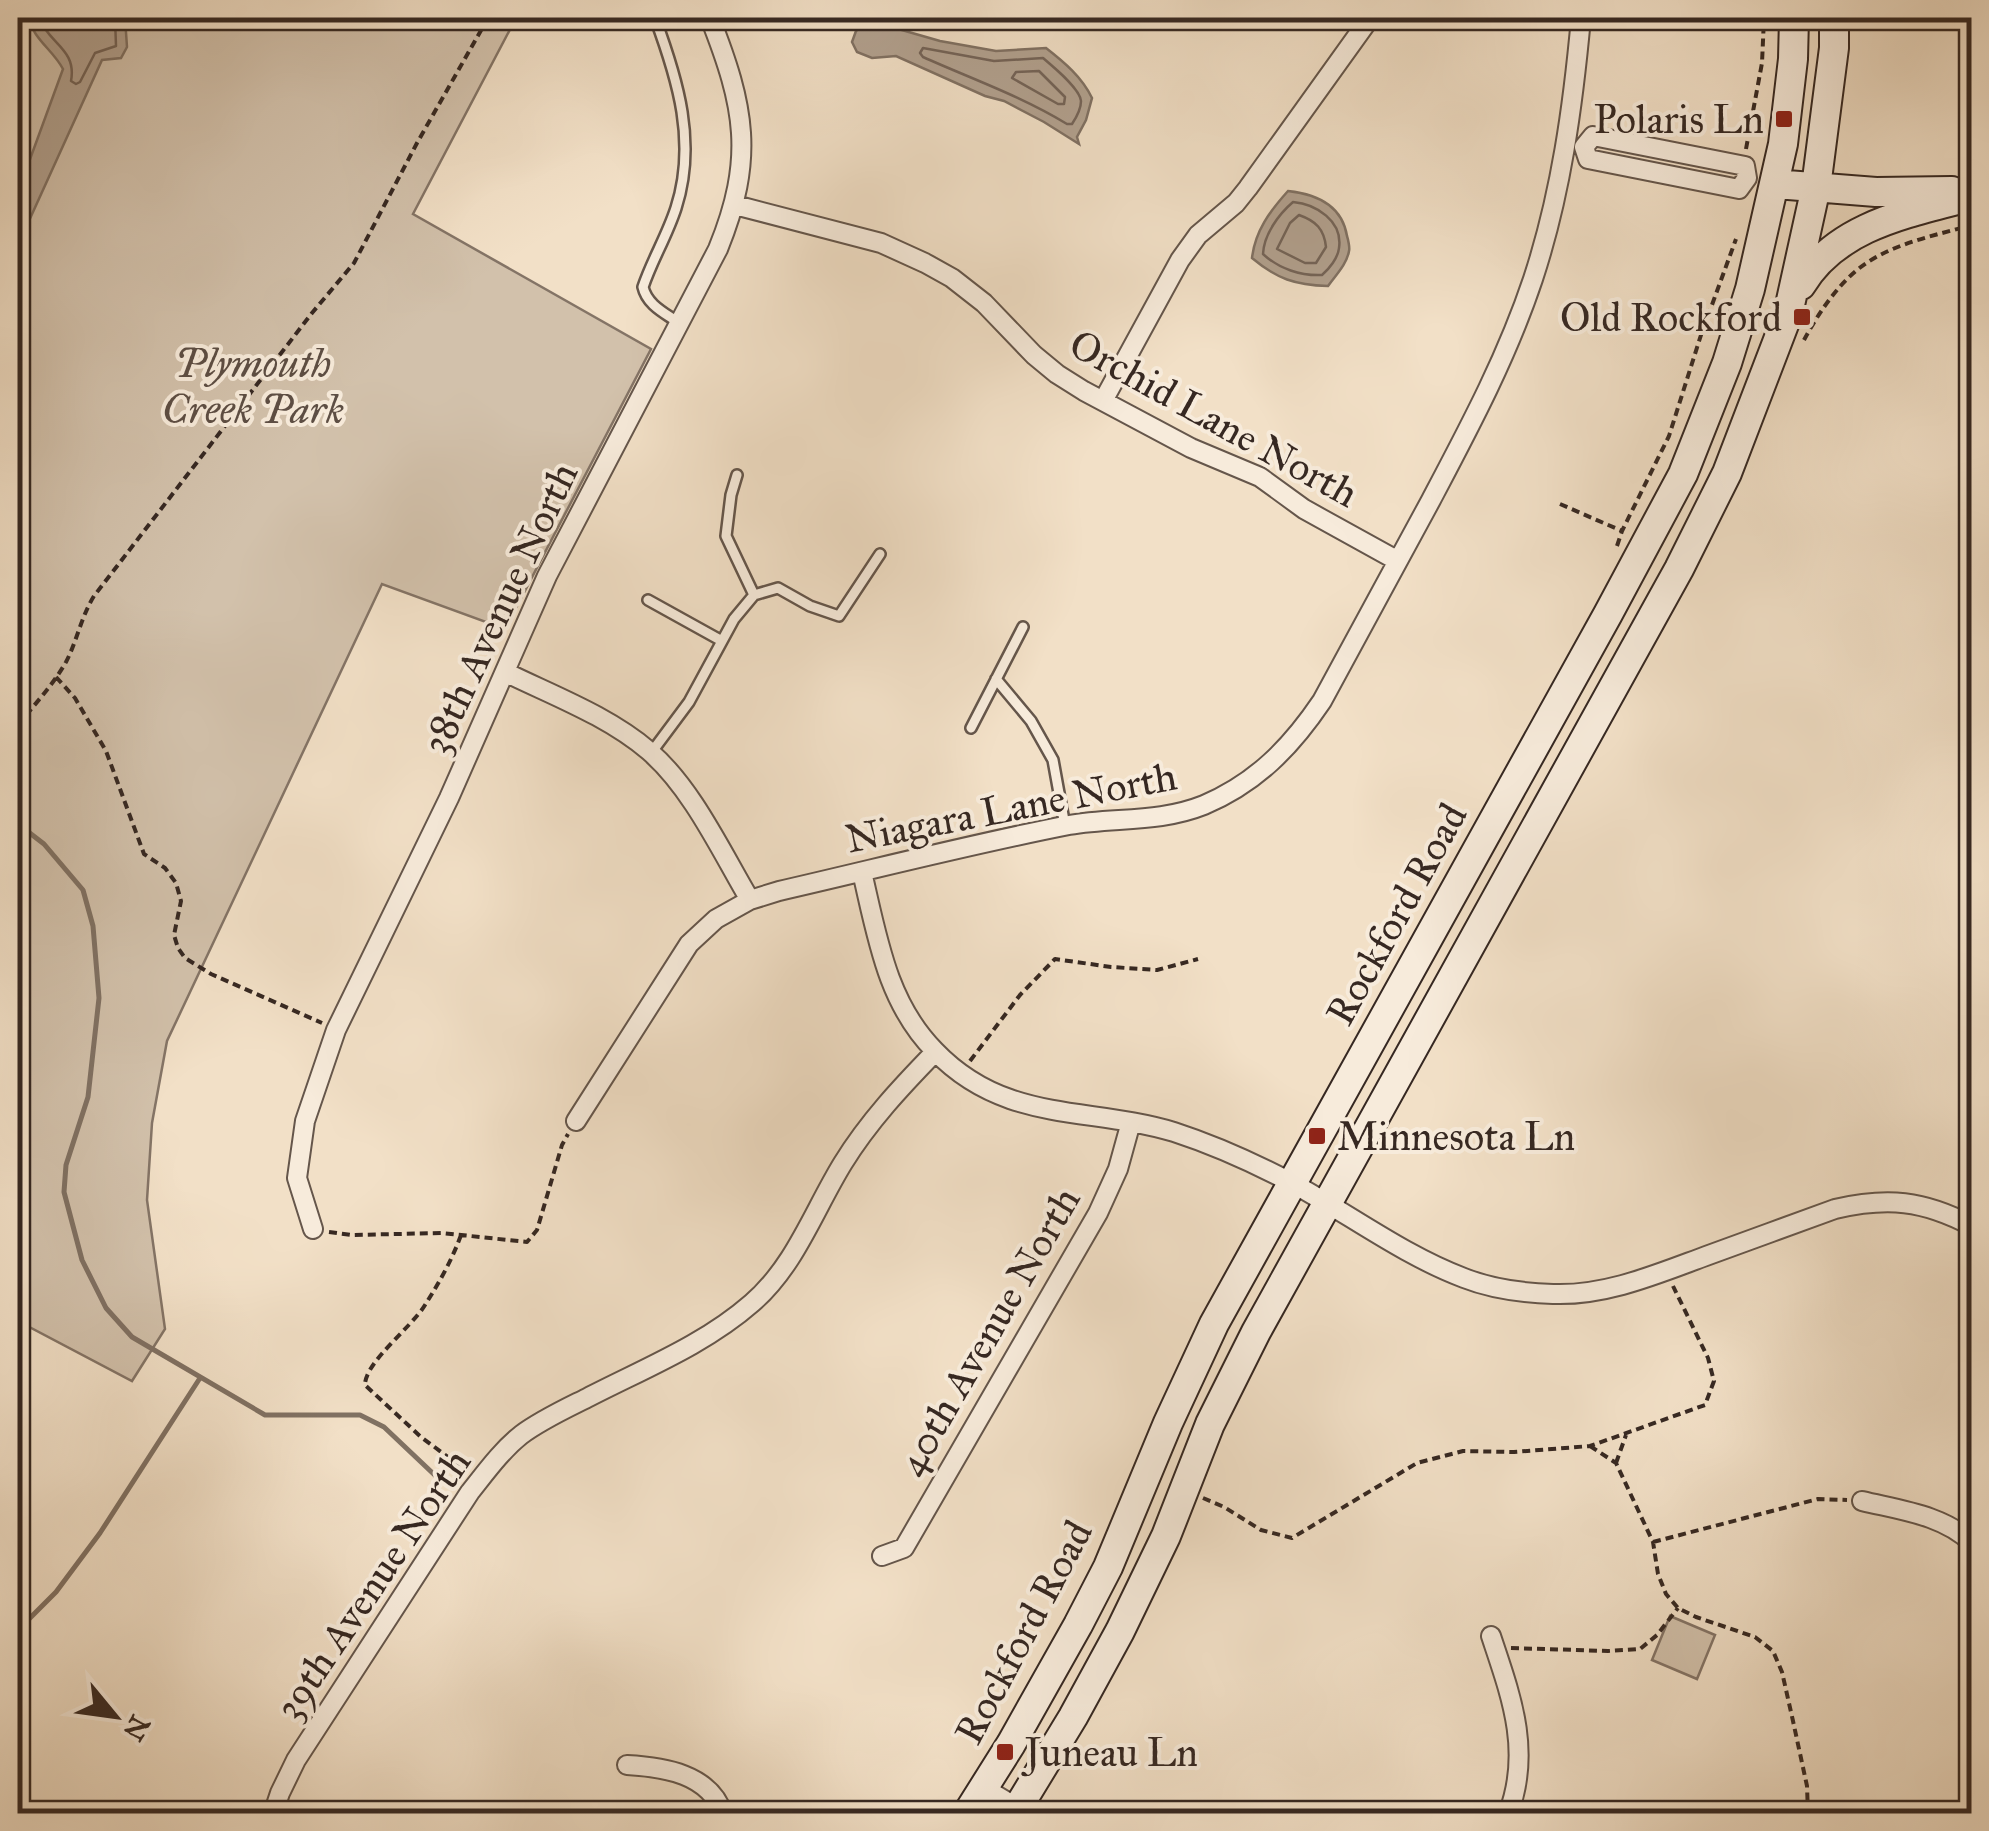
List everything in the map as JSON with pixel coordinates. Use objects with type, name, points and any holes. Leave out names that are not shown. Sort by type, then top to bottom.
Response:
[{"type":"main road","name":"Rockford Road","points":[[966,1814],[1034,1704],[1108,1567],[1214,1324],[1683,474],[1727,363],[1750,288],[1759,181],[1783,144],[1792,76],[1794,18]]},
{"type":"main road","name":"Rockford Road","points":[[1020,1811],[1120,1632],[1256,1332],[1679,568],[1727,474],[1788,314],[1816,187],[1834,48],[1834,18]]},
{"type":"main road","points":[[1759,181],[1876,192],[1972,193]]},
{"type":"main road","points":[[1788,314],[1811,268],[1828,250],[1866,228],[1972,193]]},
{"type":"street","name":"38th Avenue North","points":[[313,1229],[297,1178],[306,1121],[336,1030],[449,798],[546,576],[718,250],[735,205],[742,142],[738,106],[730,68],[710,18]]},
{"type":"street","points":[[1103,402],[1180,260],[1198,236],[1248,188],[1370,18]]},
{"type":"street","points":[[1398,561],[1495,377],[1521,313],[1575,146],[1574,93],[1581,18]]},
{"type":"street","points":[[1575,146],[1588,159],[1738,190],[1759,181]]},
{"type":"street","name":"Orchid Lane North","points":[[735,205],[880,243],[925,263],[984,303],[1034,356],[1057,374],[1190,448],[1260,477],[1304,509],[1398,561]]},
{"type":"street","name":"Niagara Lane North","points":[[576,1121],[689,944],[716,919],[750,900],[779,890],[1066,826],[1166,816],[1204,804],[1240,786],[1272,763],[1299,734],[1322,701],[1398,561]]},
{"type":"street","points":[[506,672],[625,732],[651,753],[693,805],[750,900]]},
{"type":"street","points":[[862,872],[892,988],[913,1024],[936,1052],[974,1083],[1012,1101],[1052,1112],[1132,1122],[1222,1150],[1292,1183],[1465,1279],[1511,1291],[1558,1294],[1605,1290],[1866,1202],[1899,1201],[1930,1207],[1972,1226]]},
{"type":"street","name":"39th Avenue North","points":[[274,1814],[296,1760],[494,1462],[522,1434],[696,1343],[756,1300],[800,1242],[869,1123],[936,1052]]},
{"type":"street","name":"40th Avenue North","points":[[882,1556],[904,1548],[1098,1213],[1118,1169],[1132,1122]]},
{"type":"street","points":[[1862,1501],[1929,1517],[1972,1543]]},
{"type":"street","points":[[1494,1643],[1519,1728],[1519,1769],[1508,1814]]},
{"type":"street","points":[[627,1765],[658,1767],[706,1786],[717,1797],[724,1814]]},
{"type":"street","points":[[984,1788],[1020,1811]]},
{"type":"lane","points":[[655,18],[672,64],[686,138],[677,206],[642,287],[653,305],[679,324]]},
{"type":"lane","points":[[737,474],[730,494],[726,536],[754,595]]},
{"type":"lane","points":[[651,753],[689,702],[734,619],[754,595],[778,588],[810,606],[839,616],[880,554]]},
{"type":"lane","points":[[648,600],[722,641]]},
{"type":"lane","points":[[971,728],[1023,626]]},
{"type":"lane","points":[[996,679],[1031,721],[1053,760],[1066,826]]},
{"type":"path","points":[[18,725],[68,658],[94,596],[354,264],[417,142],[488,18]]},
{"type":"path","points":[[962,18],[991,24],[1007,18]]},
{"type":"path","points":[[1759,181],[1746,148],[1762,63],[1764,18]]},
{"type":"path","points":[[1616,547],[1670,436],[1739,231]]},
{"type":"path","points":[[1560,504],[1622,531]]},
{"type":"path","points":[[56,677],[83,710],[106,751],[144,854],[165,868],[176,883],[181,902],[174,935],[185,958],[196,967],[336,1030]]},
{"type":"path","points":[[960,1072],[1020,995],[1055,959],[1156,970],[1198,959]]},
{"type":"path","points":[[313,1229],[350,1235],[430,1233],[526,1242],[537,1230],[562,1144],[576,1121]]},
{"type":"path","points":[[461,1235],[424,1306],[408,1329],[372,1365],[365,1385],[421,1437],[480,1480]]},
{"type":"path","points":[[1198,1496],[1261,1530],[1292,1538],[1417,1463],[1462,1451],[1514,1452],[1590,1446],[1705,1405],[1714,1381],[1708,1358],[1666,1270]]},
{"type":"path","points":[[1616,1463],[1626,1433]]},
{"type":"path","points":[[1590,1446],[1616,1463],[1652,1542],[1666,1594],[1678,1608],[1756,1637],[1773,1651],[1782,1672],[1807,1786],[1808,1814]]},
{"type":"path","points":[[1652,1542],[1818,1498],[1862,1501]]},
{"type":"path","points":[[1494,1643],[1608,1651],[1640,1649],[1678,1608]]},
{"type":"green space","name":"Plymouth Creek Park","points":[[18,18],[516,18],[413,214],[651,349],[505,629],[382,584],[167,1041],[152,1123],[147,1200],[165,1329],[132,1381],[18,1321]]},
{"type":"green space","points":[[1670,1616],[1715,1635],[1697,1679],[1652,1660]]},
{"type":"water","points":[[29,18],[125,18],[127,47],[121,58],[102,60],[18,245],[18,192],[63,69]]},
{"type":"water","points":[[867,20],[940,41],[996,51],[1046,48],[1078,77],[1092,98],[1077,137],[1079,144],[1004,101],[896,56],[872,58],[857,52],[852,42]]},
{"type":"water","points":[[1288,191],[1326,203],[1344,225],[1348,256],[1328,286],[1287,280],[1252,258],[1264,222]]},
{"type":"waterway","points":[[18,824],[44,844],[83,890],[93,926],[99,998],[88,1097],[66,1165],[64,1192],[82,1260],[106,1308],[132,1337],[265,1415],[360,1415],[384,1427],[441,1481]]},
{"type":"waterway","points":[[18,1630],[56,1592],[100,1533],[200,1378]]},
{"type":"place","name":"Polaris Ln","points":[[1784,119]]},
{"type":"place","name":"Old Rockford","points":[[1802,317]]},
{"type":"place","name":"Minnesota Ln","points":[[1317,1136]]},
{"type":"place","name":"Juneau Ln","points":[[1005,1752]]}]
